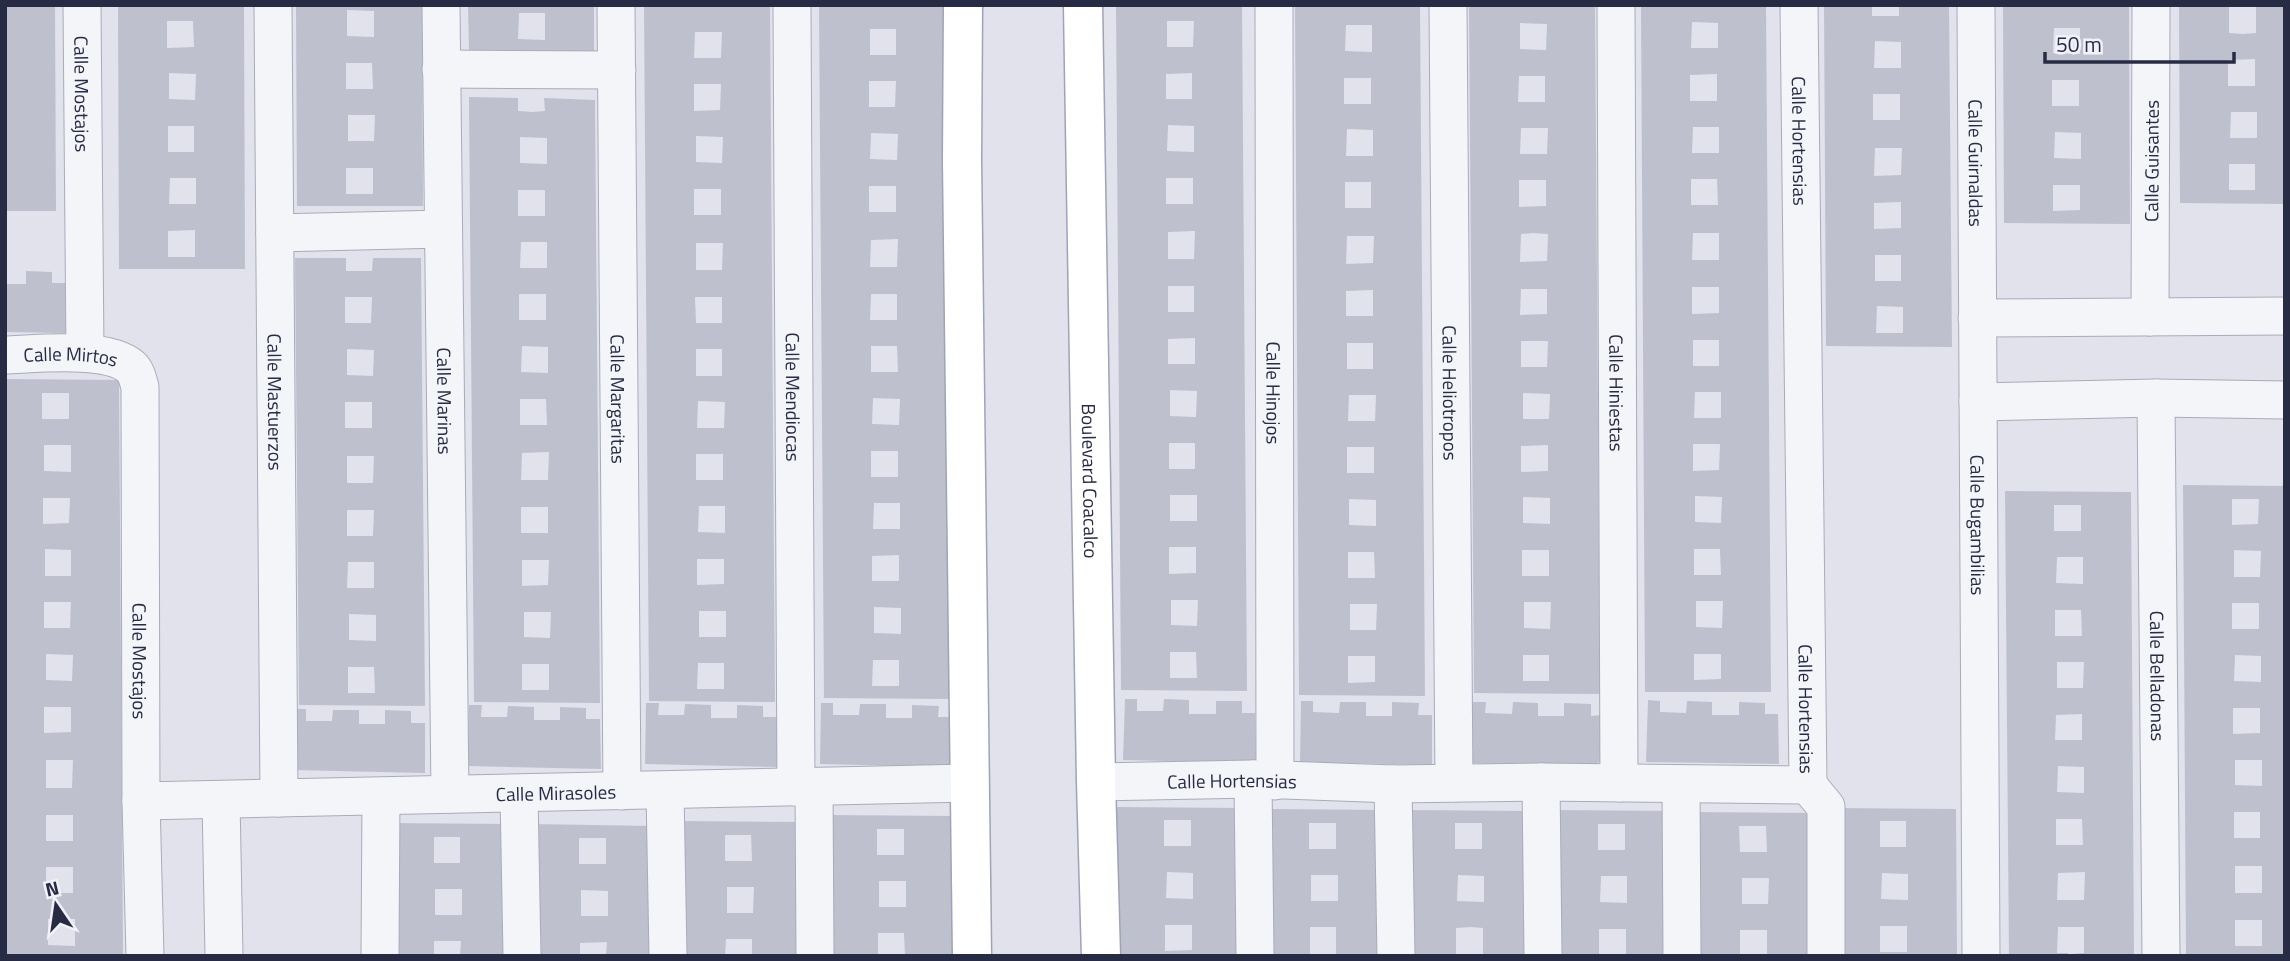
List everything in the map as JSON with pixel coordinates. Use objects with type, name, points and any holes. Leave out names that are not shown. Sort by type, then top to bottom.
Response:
[{"type":"main road","points":[[963,5],[962,160],[972,956]]},
{"type":"main road","name":"Boulevard Coacalco","points":[[1083,5],[1101,956]]},
{"type":"street","name":"Calle Mostajos","points":[[82,5],[85,353]]},
{"type":"street","name":"Calle Mastuerzos","points":[[273,5],[279,798]]},
{"type":"street","name":"Calle Marinas","points":[[441,5],[450,794]]},
{"type":"street","name":"Calle Margaritas","points":[[616,5],[622,791]]},
{"type":"street","name":"Calle Mendiocas","points":[[792,5],[805,787],[815,956]]},
{"type":"street","name":"Calle Hinojos","points":[[1255,956],[1264,780],[1274,5]]},
{"type":"street","name":"Calle Heliotropos","points":[[1448,5],[1454,783]]},
{"type":"street","name":"Calle Hiniestas","points":[[1616,5],[1619,783]]},
{"type":"street","name":"Calle Hortensias","points":[[1096,782],[1264,780],[1393,784],[1541,782],[1808,785],[1798,5]]},
{"type":"street","name":"Calle Guirnaldas","points":[[1976,5],[1978,402]]},
{"type":"street","name":"Calle Guisantes","points":[[2150,317],[2151,5]]},
{"type":"street","points":[[441,69],[617,70]]},
{"type":"street","points":[[275,233],[443,229]]},
{"type":"street","points":[[1977,318],[2285,316]]},
{"type":"street","name":"Calle Mirtos","points":[[5,355],[85,353],[120,359],[134,368]]},
{"type":"street","name":"Calle Mostajos","points":[[134,368],[140,387],[141,802],[145,956]]},
{"type":"street","points":[[1978,402],[2156,398],[2285,400]]},
{"type":"street","name":"Calle Belladonas","points":[[2156,398],[2161,956]]},
{"type":"street","name":"Calle Bugambilias","points":[[1978,402],[1981,956]]},
{"type":"street","points":[[1541,782],[1543,956]]},
{"type":"street","name":"Calle Mirasoles","points":[[141,802],[970,783]]},
{"type":"street","points":[[1393,784],[1396,956]]},
{"type":"street","points":[[1681,784],[1682,956]]},
{"type":"street","points":[[1808,785],[1826,807],[1826,956]]},
{"type":"street","points":[[665,791],[667,956]]},
{"type":"street","points":[[519,794],[522,956]]},
{"type":"street","points":[[380,956],[381,797]]},
{"type":"street","points":[[221,800],[224,956]]},
{"type":"building","points":[[5,5],[55,5],[56,211],[5,211]]},
{"type":"building","points":[[118,5],[244,5],[245,269],[119,269]],"holes":[[[167,21],[193,21],[194,47],[167,48]],[[169,73],[196,74],[195,100],[169,99]],[[168,126],[194,126],[194,152],[168,152]],[[170,178],[196,178],[196,204],[169,204]],[[195,230],[195,257],[168,257],[168,231]]]},
{"type":"building","points":[[296,5],[422,5],[423,206],[297,206]],"holes":[[[347,10],[374,11],[374,37],[347,36]],[[346,63],[372,63],[373,89],[346,89]],[[348,115],[375,115],[374,141],[348,141]],[[346,168],[373,168],[373,194],[346,194]]]},
{"type":"building","points":[[468,5],[594,5],[594,53],[469,51]],"holes":[[[519,13],[545,13],[545,40],[518,39]]]},
{"type":"building","points":[[644,5],[770,5],[775,702],[649,701]],"holes":[[[695,32],[722,32],[721,58],[694,58]],[[694,84],[721,84],[720,110],[694,111]],[[696,136],[723,137],[722,163],[696,162]],[[694,189],[721,189],[721,215],[694,215]],[[696,243],[723,243],[722,270],[696,270]],[[695,297],[722,297],[722,323],[696,323]],[[696,349],[722,349],[722,376],[696,376]],[[698,401],[725,402],[724,428],[697,428]],[[696,454],[723,454],[723,480],[696,480]],[[699,506],[725,506],[725,533],[698,532]],[[697,559],[724,559],[724,584],[697,585]],[[699,611],[726,611],[726,637],[699,637]],[[698,663],[724,663],[724,689],[697,689]]]},
{"type":"building","points":[[819,5],[945,5],[950,699],[824,698]],"holes":[[[870,29],[896,29],[896,55],[870,55]],[[869,81],[896,81],[895,107],[869,107]],[[871,133],[898,134],[897,160],[870,159]],[[869,186],[896,186],[896,212],[869,212]],[[898,239],[897,267],[870,267],[871,240]],[[871,294],[897,294],[897,320],[870,320]],[[871,346],[897,346],[898,372],[871,372]],[[873,398],[900,399],[899,425],[872,424]],[[871,451],[898,451],[898,477],[871,477]],[[874,503],[900,503],[900,529],[873,529]],[[899,555],[899,581],[872,581],[872,556]],[[874,607],[901,608],[901,634],[874,633]],[[873,660],[899,660],[899,686],[872,686]]]},
{"type":"building","points":[[1116,5],[1242,5],[1247,691],[1121,690]],"holes":[[[1167,21],[1194,21],[1193,47],[1167,47]],[[1192,73],[1192,99],[1166,99],[1166,74]],[[1168,125],[1194,126],[1194,152],[1167,151]],[[1166,178],[1193,178],[1193,204],[1166,204]],[[1195,231],[1194,259],[1168,259],[1168,232]],[[1168,286],[1194,286],[1194,312],[1168,312]],[[1195,338],[1195,364],[1168,364],[1168,339]],[[1170,390],[1197,391],[1196,417],[1170,416]],[[1169,443],[1195,443],[1195,469],[1169,469]],[[1170,495],[1197,495],[1197,521],[1170,521]],[[1169,547],[1196,547],[1196,573],[1169,574]],[[1171,600],[1198,600],[1197,626],[1171,625]],[[1170,652],[1196,652],[1197,678],[1170,678]]]},
{"type":"building","points":[[1295,5],[1420,5],[1425,696],[1299,695]],"holes":[[[1346,25],[1372,25],[1372,52],[1345,51]],[[1344,78],[1371,78],[1371,104],[1344,104]],[[1347,129],[1373,130],[1373,156],[1346,156]],[[1345,182],[1371,182],[1371,208],[1345,208]],[[1347,236],[1374,236],[1373,263],[1346,264]],[[1373,290],[1373,316],[1346,316],[1346,291]],[[1347,343],[1373,343],[1373,369],[1347,369]],[[1349,395],[1376,395],[1375,421],[1348,421]],[[1347,447],[1374,447],[1374,473],[1347,473]],[[1349,499],[1376,500],[1376,526],[1349,525]],[[1348,552],[1374,552],[1375,578],[1348,578]],[[1350,604],[1377,604],[1376,630],[1350,630]],[[1348,656],[1375,656],[1375,682],[1348,683]]]},
{"type":"building","points":[[1469,5],[1595,5],[1600,694],[1474,693]],"holes":[[[1520,23],[1547,24],[1546,50],[1520,49]],[[1519,76],[1545,76],[1545,102],[1518,102]],[[1521,128],[1548,128],[1547,154],[1520,154]],[[1519,180],[1546,180],[1546,206],[1519,207]],[[1521,234],[1548,234],[1547,261],[1520,262]],[[1521,289],[1547,289],[1547,314],[1520,315]],[[1521,341],[1548,341],[1547,367],[1521,367]],[[1523,393],[1550,394],[1549,419],[1523,419]],[[1548,445],[1548,471],[1521,472],[1521,446]],[[1523,497],[1550,498],[1550,524],[1523,523]],[[1522,550],[1549,550],[1549,576],[1522,576]],[[1524,602],[1551,602],[1550,629],[1524,628]],[[1523,655],[1549,655],[1549,681],[1523,681]]]},
{"type":"building","points":[[1641,5],[1766,5],[1771,692],[1645,692]],"holes":[[[1692,22],[1718,23],[1718,48],[1691,48]],[[1717,74],[1717,101],[1690,101],[1690,75]],[[1693,127],[1719,127],[1719,153],[1692,153]],[[1691,179],[1717,179],[1718,205],[1691,205]],[[1693,233],[1719,233],[1719,260],[1692,260]],[[1692,287],[1719,287],[1719,313],[1692,314]],[[1693,340],[1719,340],[1719,366],[1693,366]],[[1695,392],[1721,392],[1721,418],[1694,418]],[[1693,444],[1720,444],[1719,470],[1693,471]],[[1695,496],[1722,497],[1721,523],[1695,522]],[[1694,549],[1720,549],[1721,575],[1694,575]],[[1696,601],[1723,601],[1722,628],[1696,627]],[[1694,654],[1721,654],[1721,679],[1694,680]]]},
{"type":"building","points":[[1824,5],[1872,5],[1872,16],[1899,16],[1899,5],[1949,5],[1952,347],[1826,346]],"holes":[[[1875,41],[1901,42],[1901,68],[1874,68]],[[1873,94],[1900,94],[1900,120],[1873,120]],[[1875,148],[1902,148],[1901,175],[1874,176]],[[1901,202],[1901,228],[1874,229],[1874,203]],[[1875,255],[1901,255],[1901,281],[1875,281]],[[1877,306],[1903,307],[1903,333],[1876,333]]]},
{"type":"building","points":[[2003,5],[2129,5],[2130,224],[2004,223]],"holes":[[[2054,28],[2080,28],[2080,54],[2053,53]],[[2052,80],[2079,80],[2079,106],[2052,106]],[[2055,132],[2081,133],[2081,159],[2054,158]],[[2053,185],[2080,185],[2080,210],[2053,211]]]},
{"type":"building","points":[[2179,5],[2229,5],[2229,33],[2243,34],[2256,33],[2256,5],[2285,5],[2285,204],[2180,203]],"holes":[[[2255,59],[2255,86],[2228,86],[2228,60]],[[2231,112],[2257,112],[2257,138],[2230,138]],[[2229,164],[2255,164],[2255,190],[2229,190]]]},
{"type":"building","points":[[469,97],[518,98],[518,111],[533,112],[545,111],[544,98],[595,100],[600,703],[474,702]],"holes":[[[520,137],[547,138],[547,164],[520,163]],[[518,190],[545,190],[545,216],[518,216]],[[521,242],[547,242],[547,268],[520,268]],[[519,294],[546,294],[546,320],[519,320]],[[522,346],[548,347],[548,373],[521,372]],[[520,399],[546,399],[547,425],[520,425]],[[549,452],[548,480],[521,480],[522,453]],[[521,507],[548,507],[548,533],[521,533]],[[522,560],[549,560],[548,585],[522,586]],[[524,612],[551,612],[550,638],[524,637]],[[522,664],[549,664],[549,690],[522,690]]]},
{"type":"building","points":[[295,258],[346,258],[346,271],[372,271],[373,258],[421,258],[425,706],[299,705]],"holes":[[[345,297],[372,297],[371,323],[345,323]],[[347,349],[374,350],[373,376],[347,375]],[[345,402],[372,402],[372,428],[345,428]],[[347,456],[374,456],[373,483],[347,483]],[[347,510],[374,510],[373,536],[347,536]],[[348,562],[374,562],[374,588],[347,588]],[[349,614],[376,615],[376,641],[349,640]],[[348,667],[374,667],[375,693],[348,693]]]},
{"type":"building","points":[[26,271],[52,272],[52,283],[65,283],[66,333],[5,332],[5,284],[26,284]]},
{"type":"building","points":[[5,379],[119,380],[123,956],[5,956]],"holes":[[[42,393],[69,393],[69,419],[42,419]],[[44,445],[71,445],[71,472],[44,471]],[[43,498],[70,498],[69,523],[43,524]],[[45,549],[71,550],[71,576],[45,576]],[[44,602],[71,602],[70,628],[44,628]],[[46,654],[73,655],[72,681],[46,680]],[[44,707],[71,707],[71,732],[44,733]],[[46,760],[73,760],[72,788],[46,788]],[[46,815],[73,815],[73,841],[46,841]],[[46,867],[73,867],[73,893],[46,893]],[[48,919],[75,919],[75,946],[48,945]]]},
{"type":"building","points":[[2183,485],[2285,486],[2285,956],[2186,956]],"holes":[[[2232,499],[2259,499],[2258,524],[2232,525]],[[2234,550],[2261,551],[2260,577],[2234,577]],[[2232,603],[2259,603],[2259,629],[2232,629]],[[2235,655],[2261,656],[2261,682],[2234,681]],[[2233,708],[2260,708],[2260,733],[2233,734]],[[2235,760],[2262,760],[2262,786],[2235,785]],[[2234,812],[2260,812],[2260,838],[2234,838]],[[2235,866],[2262,866],[2262,893],[2235,893]],[[2235,920],[2262,920],[2262,946],[2235,946]]]},
{"type":"building","points":[[2005,491],[2131,492],[2134,956],[2072,956],[2084,953],[2084,927],[2058,927],[2057,953],[2068,953],[2068,956],[2009,956]],"holes":[[[2054,505],[2081,505],[2081,531],[2054,531]],[[2057,557],[2083,557],[2083,584],[2056,583]],[[2055,610],[2081,610],[2082,636],[2055,636]],[[2057,662],[2084,662],[2083,688],[2057,688]],[[2082,714],[2082,740],[2055,740],[2056,715]],[[2058,766],[2084,767],[2084,793],[2057,792]],[[2056,819],[2082,819],[2083,845],[2056,845]],[[2085,872],[2084,900],[2057,900],[2058,873]]]},
{"type":"building","points":[[1125,699],[1137,699],[1137,711],[1163,711],[1164,699],[1189,700],[1189,714],[1216,714],[1216,701],[1242,701],[1242,713],[1255,713],[1256,763],[1123,760]]},
{"type":"building","points":[[1648,700],[1660,701],[1660,712],[1686,713],[1687,701],[1712,702],[1712,715],[1739,715],[1739,702],[1765,703],[1765,714],[1778,714],[1779,764],[1646,762]]},
{"type":"building","points":[[1301,701],[1313,701],[1313,712],[1339,713],[1340,702],[1366,702],[1366,716],[1392,716],[1392,702],[1419,703],[1418,715],[1432,715],[1432,765],[1300,762]]},
{"type":"building","points":[[1473,702],[1486,702],[1485,713],[1512,714],[1513,702],[1538,703],[1538,716],[1564,716],[1564,703],[1591,704],[1591,716],[1604,715],[1604,758],[1594,766],[1472,763]]},
{"type":"building","points":[[646,703],[659,703],[658,715],[684,715],[685,704],[711,705],[711,718],[737,718],[737,705],[763,706],[763,717],[777,717],[778,767],[645,764]]},
{"type":"building","points":[[821,703],[833,703],[833,715],[859,715],[860,704],[886,704],[886,718],[912,718],[912,705],[939,706],[938,717],[952,717],[952,767],[820,764]]},
{"type":"building","points":[[469,705],[482,705],[481,717],[507,717],[508,706],[534,707],[534,720],[560,720],[560,707],[586,708],[586,719],[600,719],[601,769],[468,766]]},
{"type":"building","points":[[294,709],[306,709],[306,721],[332,721],[333,710],[359,710],[359,724],[385,724],[385,710],[411,711],[411,723],[425,723],[425,773],[292,770]]},
{"type":"building","points":[[1115,807],[1241,808],[1242,956],[1116,956]],"holes":[[[1164,820],[1191,820],[1191,846],[1164,846]],[[1167,872],[1193,873],[1193,899],[1166,898]],[[1165,925],[1192,925],[1192,950],[1165,951]]]},
{"type":"building","points":[[1831,808],[1956,809],[1957,956],[1831,956]],"holes":[[[1880,821],[1906,821],[1906,847],[1880,847]],[[1882,873],[1908,874],[1908,900],[1881,899]],[[1880,926],[1907,926],[1907,952],[1880,952]]]},
{"type":"building","points":[[1260,809],[1386,810],[1387,956],[1336,956],[1336,927],[1310,927],[1310,956],[1261,956]],"holes":[[[1309,823],[1336,823],[1336,849],[1309,849]],[[1311,875],[1338,875],[1338,901],[1311,901]]]},
{"type":"building","points":[[1407,810],[1532,811],[1533,956],[1483,956],[1483,928],[1471,927],[1456,928],[1456,956],[1407,956]],"holes":[[[1455,823],[1482,823],[1482,849],[1455,849]],[[1458,875],[1484,876],[1484,902],[1457,901]]]},
{"type":"building","points":[[1550,810],[1675,811],[1676,956],[1626,956],[1626,929],[1599,929],[1599,956],[1550,956]],"holes":[[[1598,824],[1625,824],[1625,850],[1598,850]],[[1601,876],[1627,876],[1627,903],[1600,902]]]},
{"type":"building","points":[[1691,812],[1816,813],[1817,956],[1767,956],[1767,930],[1740,930],[1740,956],[1692,956]],"holes":[[[1739,826],[1766,826],[1767,852],[1740,852]],[[1742,878],[1769,878],[1768,904],[1742,904]]]},
{"type":"building","points":[[828,815],[954,816],[955,956],[905,956],[904,933],[878,933],[878,956],[829,956]],"holes":[[[877,829],[904,829],[904,855],[877,855]],[[879,881],[906,881],[906,907],[879,907]]]},
{"type":"building","points":[[676,821],[802,822],[802,956],[752,956],[752,939],[726,939],[725,956],[677,956]],"holes":[[[725,835],[751,835],[752,861],[725,861]],[[727,887],[754,887],[753,913],[727,913]]]},
{"type":"building","points":[[385,823],[510,824],[511,956],[460,956],[461,941],[434,941],[434,956],[385,956]],"holes":[[[434,837],[460,837],[460,863],[434,863]],[[435,889],[462,889],[462,915],[435,915]]]},
{"type":"building","points":[[530,824],[656,826],[657,956],[606,956],[607,942],[580,943],[580,956],[531,956]],"holes":[[[579,838],[606,838],[606,864],[579,864]],[[581,890],[608,891],[608,916],[581,916]]]}]
